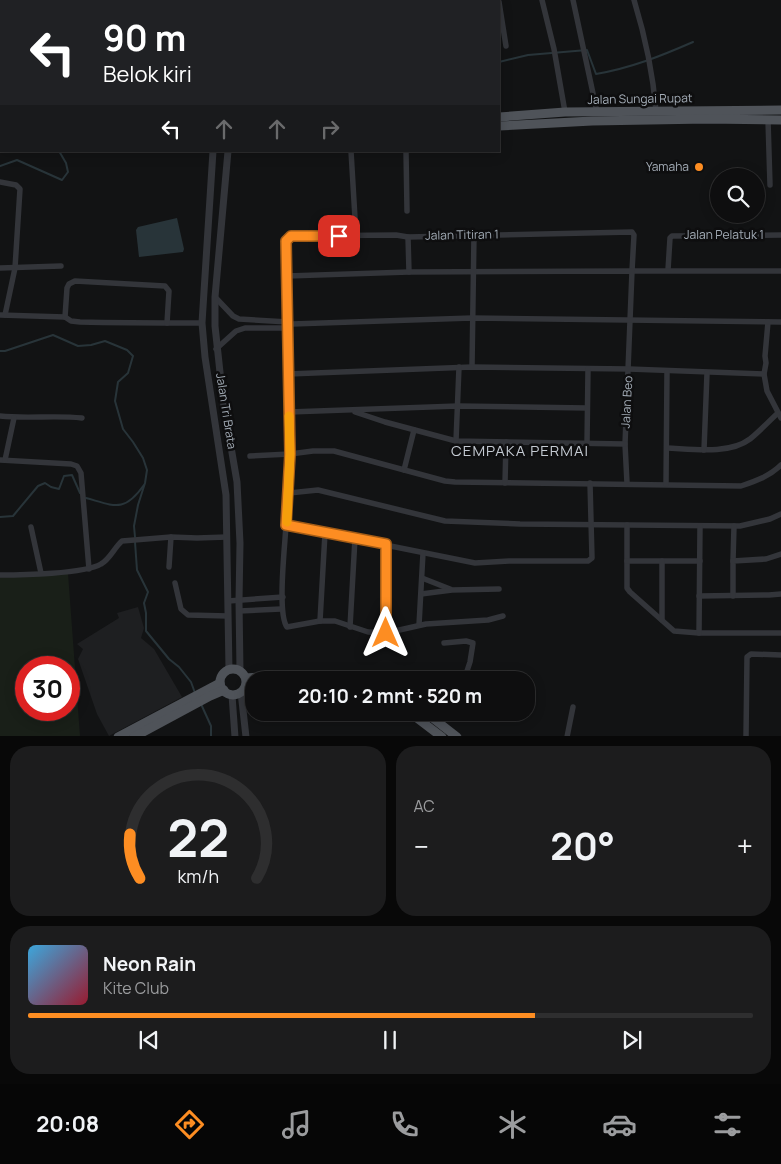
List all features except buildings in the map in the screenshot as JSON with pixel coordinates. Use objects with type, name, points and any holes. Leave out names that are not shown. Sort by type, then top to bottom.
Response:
[{"type":"main road","name":"Jalan Sungai Rupat","points":[[500,117],[565,112],[781,110]]},
{"type":"main road","name":"Jalan Sungai Rupat","points":[[500,126],[600,121],[781,120]]},
{"type":"main road","points":[[229,670],[243,674],[236,689],[222,675],[229,670]]},
{"type":"main road","points":[[134,736],[208,692],[236,689]]},
{"type":"main road","points":[[118,736],[191,702]]},
{"type":"main road","points":[[428,721],[457,736]]},
{"type":"main road","points":[[432,721],[442,736]]},
{"type":"street","points":[[175,0],[187,0]]},
{"type":"street","points":[[542,0],[554,49],[565,112]]},
{"type":"street","points":[[573,0],[597,112]]},
{"type":"street","points":[[634,0],[645,37],[656,112]]},
{"type":"street","points":[[500,7],[506,46]]},
{"type":"street","points":[[768,120],[770,185]]},
{"type":"street","name":"Jalan Tri Brata","points":[[213,152],[202,324],[205,357],[226,495],[229,670]]},
{"type":"street","name":"Jalan Tri Brata","points":[[228,152],[215,297],[216,349],[237,482],[240,543],[239,611],[243,674]]},
{"type":"street","points":[[350,152],[356,235]]},
{"type":"street","points":[[406,152],[406,211]]},
{"type":"street","points":[[0,182],[16,185],[20,190],[15,268],[2,315],[65,317],[71,321],[80,322],[202,324]]},
{"type":"street","name":"Jalan Titiran 1","points":[[287,276],[286,241],[291,236],[356,235],[408,237],[632,232]]},
{"type":"street","name":"Jalan Beo","points":[[626,483],[625,444],[634,235],[632,232]]},
{"type":"street","points":[[472,367],[474,235]]},
{"type":"street","name":"Jalan Pelatuk 1","points":[[668,270],[670,238],[672,236],[781,235]]},
{"type":"street","points":[[408,237],[409,272]]},
{"type":"street","points":[[208,242],[219,243]]},
{"type":"street","points":[[0,268],[61,266]]},
{"type":"street","points":[[503,616],[488,620],[419,625],[386,633],[368,632],[335,622],[320,621],[287,627],[284,624],[282,609],[290,454],[287,276],[473,271],[781,271]]},
{"type":"street","points":[[65,317],[67,288],[69,284],[75,281],[165,286],[168,291],[167,323]]},
{"type":"street","points":[[215,297],[233,316],[239,319],[288,324]]},
{"type":"street","points":[[216,349],[236,331],[245,328],[288,324],[472,318],[781,322]]},
{"type":"street","points":[[667,448],[704,450],[734,448],[748,440],[779,415],[767,391],[764,374],[768,322]]},
{"type":"street","points":[[288,374],[459,367],[629,369],[668,372],[764,374]]},
{"type":"street","points":[[456,441],[459,367]]},
{"type":"street","points":[[587,444],[588,369]]},
{"type":"street","points":[[666,484],[668,372]]},
{"type":"street","points":[[704,450],[707,373]]},
{"type":"street","points":[[212,401],[223,400]]},
{"type":"street","points":[[289,412],[458,406],[587,408]]},
{"type":"street","points":[[351,411],[456,441],[625,444]]},
{"type":"street","points":[[0,416],[14,418],[63,416],[82,418]]},
{"type":"street","points":[[14,418],[3,460],[70,464],[79,468],[89,569]]},
{"type":"street","points":[[404,470],[414,430]]},
{"type":"street","points":[[505,483],[506,442]]},
{"type":"street","points":[[250,456],[334,451],[445,481],[505,483],[626,483],[741,486],[759,480],[781,465]]},
{"type":"street","points":[[286,525],[475,562],[588,562],[592,558],[590,483]]},
{"type":"street","points":[[289,493],[318,490],[445,521],[734,526],[770,519],[781,514]]},
{"type":"street","points":[[627,525],[627,588],[674,631],[699,633],[781,633]]},
{"type":"street","points":[[699,633],[700,526]]},
{"type":"street","points":[[733,596],[734,526]]},
{"type":"street","points":[[31,528],[41,573]]},
{"type":"street","points":[[320,621],[325,532]]},
{"type":"street","points":[[0,574],[23,575],[89,569],[106,560],[122,541],[172,537],[227,537]]},
{"type":"street","points":[[169,567],[172,537]]},
{"type":"street","points":[[350,627],[356,538]]},
{"type":"street","points":[[386,544],[386,633]]},
{"type":"street","points":[[419,625],[423,552]]},
{"type":"street","points":[[733,562],[766,559],[781,554]]},
{"type":"street","points":[[627,561],[700,561]]},
{"type":"street","points":[[662,561],[662,620]]},
{"type":"street","points":[[422,578],[452,590]]},
{"type":"street","points":[[175,583],[181,609],[188,616],[228,616]]},
{"type":"street","points":[[421,594],[452,590],[499,589]]},
{"type":"street","points":[[699,596],[781,594]]},
{"type":"street","points":[[228,601],[283,597]]},
{"type":"street","points":[[239,611],[282,609]]},
{"type":"street","points":[[444,644],[469,640],[473,643],[467,671]]},
{"type":"street","points":[[746,736],[747,657],[751,654],[781,655]]},
{"type":"street","points":[[235,736],[236,689]]},
{"type":"street","points":[[236,689],[246,736]]},
{"type":"street","points":[[567,736],[573,708]]},
{"type":"shaded area","points":[[177,218],[184,249],[183,252],[139,257],[136,230],[138,227]]},
{"type":"shaded area","points":[[68,573],[74,656],[15,656],[15,721],[79,721],[80,736],[0,736],[0,577]]},
{"type":"shaded area","points":[[138,607],[144,628],[141,638],[154,649],[182,697],[109,736],[97,714],[80,665],[80,656],[83,649],[77,644],[119,618],[117,613]]},
{"type":"waterway","points":[[500,62],[528,55],[587,50],[596,74],[646,61],[693,42]]},
{"type":"waterway","points":[[0,166],[17,160],[62,180],[68,172],[66,163],[60,152]]},
{"type":"waterway","points":[[0,351],[53,335],[78,346],[105,341],[127,350],[133,356],[128,373],[118,382],[115,401],[123,429],[143,458],[147,470],[134,526],[135,537]]},
{"type":"waterway","points":[[0,517],[13,516],[38,486],[45,483],[59,489],[64,476],[72,475],[80,493]]},
{"type":"waterway","points":[[86,498],[112,505],[125,504],[144,485]]},
{"type":"waterway","points":[[135,542],[137,570],[148,592],[144,603],[146,631],[191,682],[195,693]]},
{"type":"waterway","points":[[201,704],[211,726],[211,736]]},
{"type":"slow traffic","points":[[287,522],[290,454],[289,416]]},
{"type":"place","name":"Yamaha","points":[[699,167]]},
{"type":"district","name":"CEMPAKA PERMAI","points":[[520,451]]},
{"type":"route","points":[[339,236],[291,236],[286,241],[290,454],[286,525],[386,544],[386,633]]}]
